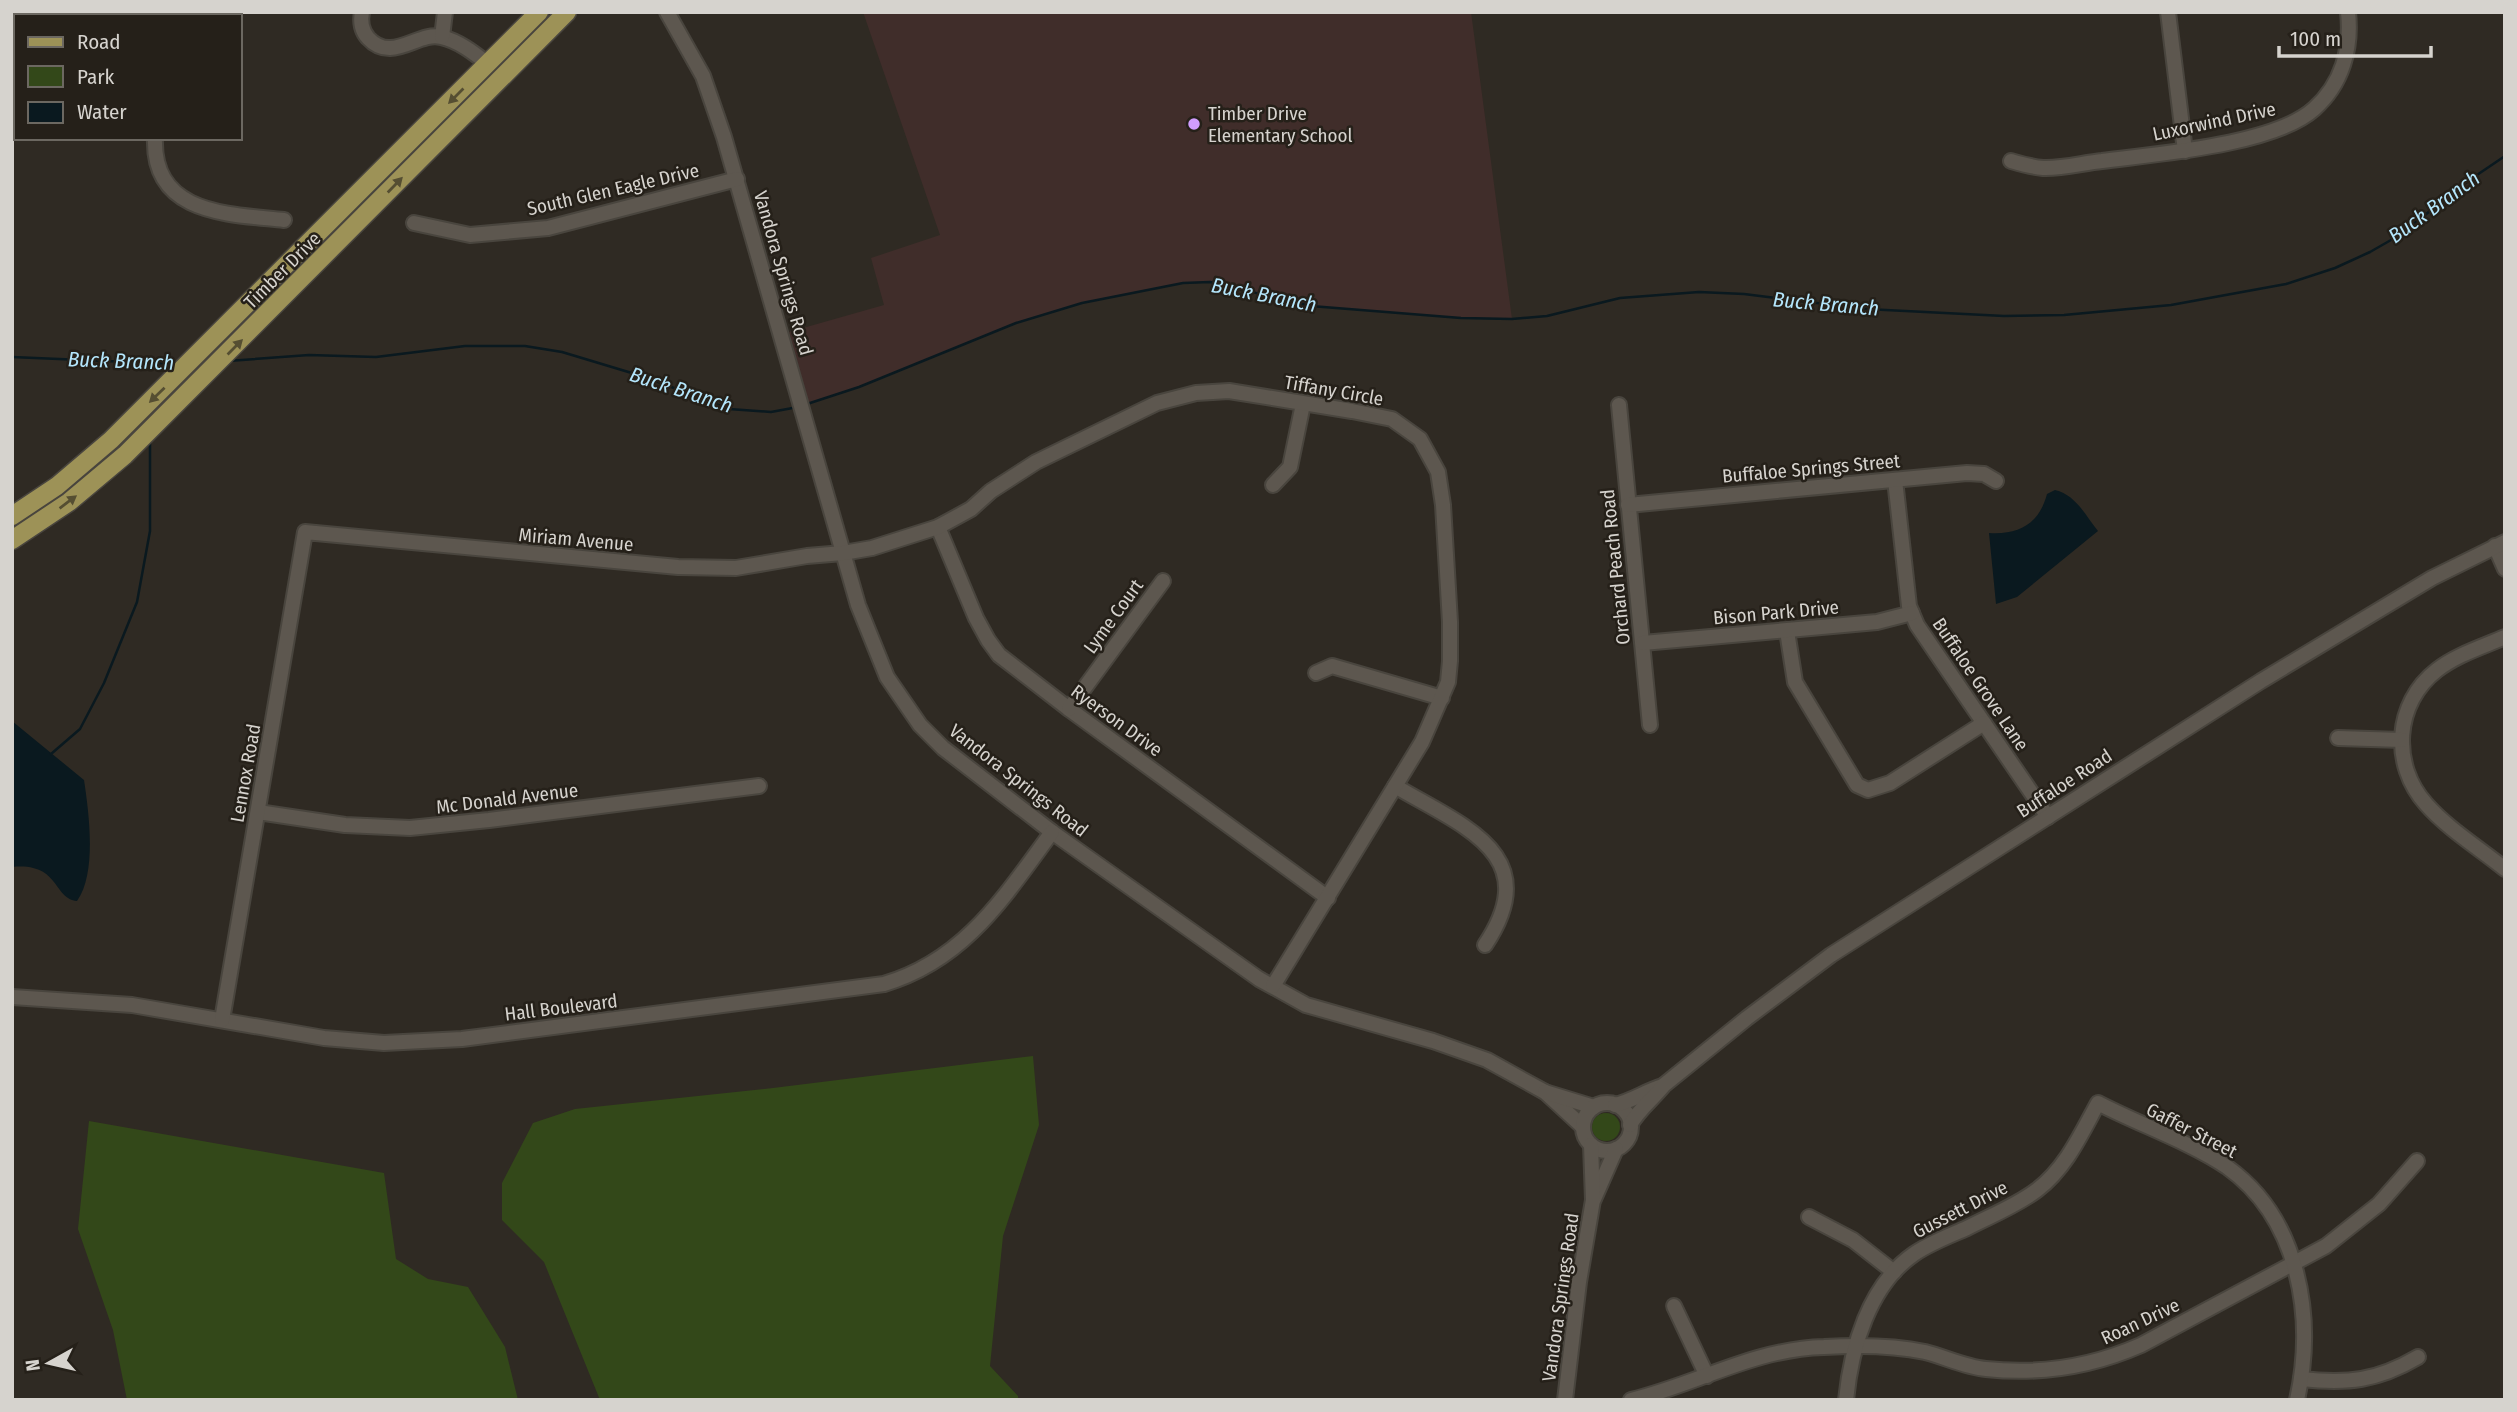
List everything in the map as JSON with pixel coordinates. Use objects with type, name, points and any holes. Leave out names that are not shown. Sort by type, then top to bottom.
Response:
[{"type":"main road","name":"Timber Drive","points":[[12,516],[57,486],[111,440],[539,12]]},
{"type":"main road","name":"Timber Drive","points":[[12,540],[69,502],[125,455],[567,12]]},
{"type":"street","points":[[362,12],[360,22],[365,34],[370,40],[383,46],[397,48],[428,37],[442,37],[468,48],[488,64]]},
{"type":"street","points":[[442,37],[445,12]]},
{"type":"street","name":"Vandora Springs Road","points":[[667,12],[703,75],[737,179],[844,553],[876,652],[887,677],[920,725],[943,748],[1052,832],[1259,979],[1306,1005],[1433,1041],[1487,1060],[1545,1092],[1594,1107]]},
{"type":"street","points":[[2168,12],[2185,151]]},
{"type":"street","name":"Luxorwind Drive","points":[[2011,162],[2044,168],[2185,151],[2238,140],[2289,125],[2312,111],[2328,94],[2342,70],[2349,46],[2348,12]]},
{"type":"street","points":[[155,140],[157,163],[161,172],[166,182],[186,202],[221,213],[284,220]]},
{"type":"street","name":"South Glen Eagle Drive","points":[[414,223],[470,235],[548,228],[737,179]]},
{"type":"street","name":"Tiffany Circle","points":[[844,553],[872,548],[938,527],[971,509],[992,491],[1036,462],[1157,403],[1196,393],[1229,391],[1392,419],[1420,439],[1438,472],[1443,505],[1450,622],[1448,682],[1422,742],[1273,986]]},
{"type":"street","points":[[1273,485],[1290,467],[1303,404]]},
{"type":"street","name":"Orchard Peach Road","points":[[1619,405],[1650,725]]},
{"type":"street","name":"Buffaloe Springs Street","points":[[1628,505],[1967,473],[1984,474],[1996,481]]},
{"type":"street","name":"Buffaloe Grove Lane","points":[[1895,480],[1905,573],[1912,613],[1917,625],[2048,817]]},
{"type":"street","name":"Ryerson Drive","points":[[938,527],[976,618],[999,654],[1069,709],[1328,898]]},
{"type":"street","name":"Miriam Avenue","points":[[305,532],[678,567],[736,568],[807,556],[844,553]]},
{"type":"street","name":"Lennox Road","points":[[222,1020],[305,532]]},
{"type":"street","points":[[2500,544],[2505,569]]},
{"type":"street","name":"Buffaloe Road","points":[[1630,1125],[1664,1085],[1831,955],[2164,741],[2432,578],[2500,544]]},
{"type":"street","name":"Lyme Court","points":[[1069,709],[1163,581]]},
{"type":"street","name":"Bison Park Drive","points":[[1643,643],[1877,622],[1912,613]]},
{"type":"street","points":[[1787,631],[1795,682],[1857,785],[1868,790],[1890,783],[1984,723]]},
{"type":"street","points":[[2505,638],[2451,661],[2429,678],[2412,700],[2403,725],[2402,740],[2406,772],[2425,803],[2435,814],[2505,869]]},
{"type":"street","points":[[1316,673],[1332,666],[1442,698]]},
{"type":"street","points":[[2338,738],[2402,740]]},
{"type":"street","name":"Mc Donald Avenue","points":[[258,812],[345,825],[410,828],[503,819],[759,786]]},
{"type":"street","points":[[1395,786],[1481,838],[1497,854],[1507,882],[1505,911],[1485,945]]},
{"type":"street","name":"Hall Boulevard","points":[[12,997],[58,1002],[112,1003],[324,1038],[384,1043],[514,1032],[884,984],[925,969],[965,940],[1012,886],[1052,832]]},
{"type":"street","name":"Buffaloe Road","points":[[1615,1105],[1634,1100],[1649,1090],[1664,1085]]},
{"type":"street","name":"Vandora Springs Road","points":[[1545,1092],[1583,1128]]},
{"type":"street","name":"Gaffer Street","points":[[2098,1103],[2209,1156],[2243,1180],[2272,1215],[2291,1252],[2303,1328],[2301,1379],[2297,1400]]},
{"type":"street","name":"Gussett Drive","points":[[1846,1400],[1855,1346],[1871,1307],[1894,1272],[1914,1254],[2018,1203],[2037,1190],[2053,1176],[2073,1150],[2098,1103]]},
{"type":"street","points":[[1601,1104],[1615,1105],[1625,1112],[1630,1125],[1627,1139],[1616,1149],[1603,1150],[1591,1145],[1584,1134],[1584,1119],[1594,1107],[1601,1104]]},
{"type":"street","name":"Vandora Springs Road","points":[[1565,1400],[1577,1294],[1593,1200],[1594,1164],[1591,1145]]},
{"type":"street","name":"Vandora Springs Road","points":[[1593,1200],[1616,1149]]},
{"type":"street","name":"Roan Drive","points":[[1631,1400],[1664,1392],[1751,1358],[1822,1347],[1876,1346],[1924,1352],[1983,1369],[2047,1371],[2110,1359],[2326,1246],[2379,1204],[2417,1161]]},
{"type":"street","points":[[1809,1217],[1853,1240],[1894,1272]]},
{"type":"street","points":[[1674,1306],[1707,1376]]},
{"type":"street","points":[[2301,1379],[2353,1382],[2379,1377],[2418,1357]]},
{"type":"shaded area","name":"Timber Drive Elementary School","points":[[863,12],[1471,12],[1512,319],[1461,318],[1311,306],[1210,282],[1183,283],[1082,303],[1016,323],[859,387],[809,404],[789,332],[884,305],[871,258],[940,235]]},
{"type":"green space","points":[[1033,1056],[1039,1125],[1003,1236],[990,1366],[1018,1396],[1018,1400],[600,1400],[544,1262],[502,1220],[502,1183],[533,1123],[575,1109]]},
{"type":"green space","points":[[1606,1113],[1616,1117],[1620,1127],[1616,1137],[1606,1141],[1596,1137],[1592,1127],[1596,1117]]},
{"type":"green space","points":[[89,1121],[384,1173],[396,1259],[428,1279],[468,1287],[505,1347],[518,1400],[127,1400],[113,1330],[78,1229]]},
{"type":"water","points":[[2055,490],[2069,496],[2098,531],[2017,597],[1996,604],[1989,533],[2010,532],[2026,526],[2039,513],[2047,494]]},
{"type":"water","points":[[12,721],[84,780],[90,842],[87,875],[77,901],[69,899],[54,881],[39,870],[12,867]]},
{"type":"waterway","name":"Buck Branch","points":[[807,404],[859,387],[1016,323],[1082,303],[1183,283],[1210,282],[1311,306],[1461,318],[1512,319],[1547,316],[1620,298],[1699,292],[1744,294],[1866,309],[2004,316],[2064,315],[2171,305],[2286,284],[2335,268],[2398,236],[2505,156]]},
{"type":"waterway","name":"Buck Branch","points":[[228,361],[309,355],[376,357],[465,346],[525,346],[562,352],[645,377],[729,409],[771,412],[798,407]]},
{"type":"waterway","name":"Buck Branch","points":[[12,357],[176,364]]},
{"type":"waterway","points":[[51,754],[80,729],[104,683],[137,602],[150,531],[150,441]]},
{"type":"place","name":"Timber Drive Elementary School","points":[[1194,124]]}]
